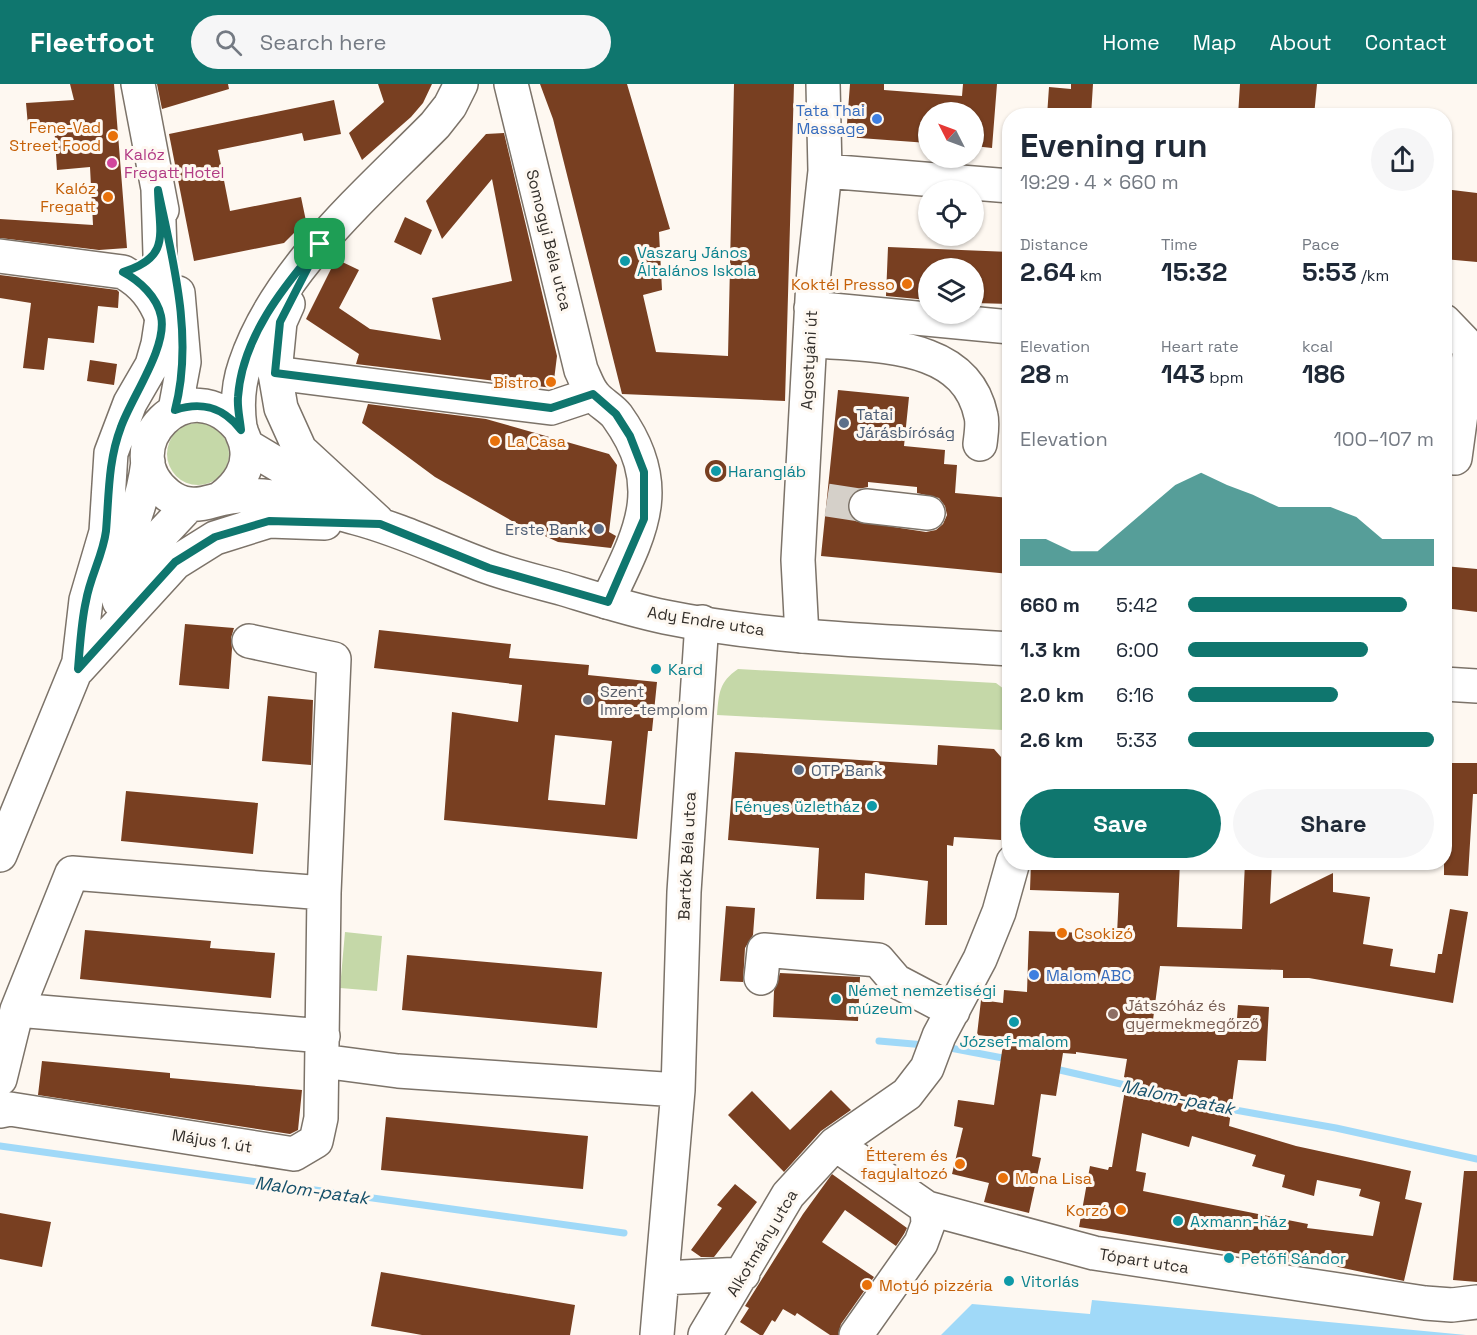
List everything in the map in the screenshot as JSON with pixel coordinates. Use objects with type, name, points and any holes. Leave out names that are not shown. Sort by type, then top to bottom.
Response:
[{"type":"street","points":[[138,84],[176,278],[184,362],[175,410]]},
{"type":"street","points":[[221,498],[240,480],[245,468],[239,390],[245,365],[262,324],[282,288],[320,244],[435,125],[450,106],[461,84]]},
{"type":"street","name":"Somogyi Béla utca","points":[[511,84],[581,370],[593,394]]},
{"type":"street","name":"Agostyáni út","points":[[802,636],[798,560],[815,497],[810,340],[811,308],[825,171],[823,84]]},
{"type":"street","points":[[825,171],[1002,185]]},
{"type":"street","points":[[78,669],[86,600],[106,532],[111,453],[130,403],[152,365],[162,318],[158,190]]},
{"type":"street","points":[[320,244],[280,322],[275,373],[281,408],[300,450],[380,524]]},
{"type":"street","points":[[123,272],[138,268],[153,258],[160,248]]},
{"type":"street","points":[[0,256],[123,272],[134,278],[146,290],[162,318]]},
{"type":"street","points":[[811,308],[1002,326]]},
{"type":"street","points":[[1452,328],[1474,348],[1455,458],[1452,458]]},
{"type":"street","points":[[810,340],[918,351],[951,367],[972,392],[981,417],[980,444]]},
{"type":"street","points":[[275,373],[551,408],[593,394],[616,414],[630,436],[644,472],[644,519],[608,602]]},
{"type":"street","points":[[0,855],[78,669],[104,590],[135,523],[144,495],[148,446],[153,431],[162,419],[175,410],[189,405],[204,405],[225,414],[244,438],[284,471],[380,524]]},
{"type":"street","points":[[148,462],[152,476],[160,488],[171,497],[189,505]]},
{"type":"street","points":[[78,669],[159,538],[189,505],[240,494],[272,496],[380,524]]},
{"type":"street","points":[[866,506],[928,513]]},
{"type":"street","points":[[78,669],[175,562],[215,537],[269,521],[380,524]]},
{"type":"street","name":"Ady Endre utca","points":[[380,524],[489,568],[665,617],[802,636],[1002,648]]},
{"type":"street","name":"Bartók Béla utca","points":[[657,1335],[678,1090],[684,892],[702,622]]},
{"type":"street","name":"Május 1. út","points":[[0,1111],[10,1109],[294,1154],[316,1141],[321,1118],[324,893],[334,659],[249,641]]},
{"type":"street","points":[[1452,684],[1477,686]]},
{"type":"street","name":"Alkotmány utca","points":[[705,1335],[788,1195],[835,1144],[907,1094],[927,1068],[999,912],[1011,870]]},
{"type":"street","points":[[0,1079],[17,1010],[72,873],[324,893]]},
{"type":"street","points":[[761,978],[764,950],[878,960],[942,1033]]},
{"type":"street","points":[[17,1010],[323,1048],[398,1071],[678,1090]]},
{"type":"street","name":"Tópart utca","points":[[835,1144],[927,1208],[1094,1253],[1425,1303],[1452,1305],[1477,1302]]},
{"type":"street","points":[[856,1335],[921,1244],[928,1224],[927,1208]]},
{"type":"street","points":[[663,1278],[743,1274]]},
{"type":"green space","points":[[192,423],[204,423],[220,432],[227,442],[229,454],[227,466],[220,476],[204,485],[192,485],[181,480],[172,471],[167,460],[167,448],[172,437],[181,428]]},
{"type":"green space","points":[[738,669],[996,683],[1002,688],[1002,730],[717,715],[721,689]]},
{"type":"green space","points":[[345,932],[382,936],[377,991],[340,988]]},
{"type":"water","points":[[1092,1300],[1466,1335],[941,1335],[972,1304],[1090,1314]]},
{"type":"building","points":[[70,84],[114,84],[127,248],[99,250],[0,238],[0,219],[93,225],[90,167],[57,170],[54,124],[28,126],[26,103],[74,100]]},
{"type":"building","points":[[157,84],[228,84],[229,89],[162,109]]},
{"type":"building","points":[[378,84],[432,84],[423,103],[411,117],[362,160],[349,133],[384,102]]},
{"type":"building","points":[[540,84],[627,84],[670,229],[659,232],[662,290],[643,295],[656,352],[728,356],[734,84],[794,84],[785,401],[622,394],[553,119]]},
{"type":"building","points":[[850,84],[884,84],[884,90],[962,96],[963,84],[997,84],[992,148],[984,147],[984,102],[918,102],[918,142],[846,137]]},
{"type":"building","points":[[1071,84],[1093,84],[1092,108],[1048,108],[1049,87],[1071,89]]},
{"type":"building","points":[[1240,84],[1317,84],[1315,108],[1238,108]]},
{"type":"building","points":[[334,100],[341,134],[304,141],[302,133],[218,150],[230,211],[301,197],[306,221],[284,243],[194,261],[169,134]]},
{"type":"building","points":[[504,133],[557,356],[553,388],[356,364],[359,354],[306,319],[336,259],[359,270],[339,308],[370,329],[441,340],[432,298],[512,281],[492,179],[442,239],[426,201],[486,134]]},
{"type":"building","points":[[1452,190],[1477,193],[1477,262],[1452,260]]},
{"type":"building","points":[[405,217],[432,230],[421,255],[394,242]]},
{"type":"building","points":[[888,247],[1002,252],[1002,304],[984,303],[984,258],[918,258],[918,299],[886,296]]},
{"type":"building","points":[[0,275],[117,290],[119,292],[118,308],[98,306],[94,343],[48,338],[44,370],[23,368],[31,303],[0,298]]},
{"type":"building","points":[[90,360],[117,364],[114,385],[87,381]]},
{"type":"building","points":[[838,390],[909,397],[904,446],[945,450],[944,464],[957,465],[955,493],[1002,497],[1002,573],[821,556]],"holes":[[[868,482],[917,487],[917,493],[939,498],[945,506],[947,515],[943,524],[936,530],[926,532],[855,521],[849,513],[848,503],[851,495],[858,489],[868,487]]]},
{"type":"building","points":[[368,404],[486,419],[609,454],[617,465],[609,532],[616,536],[611,548],[558,542],[512,521],[435,477],[362,423]]},
{"type":"building","name":"Harangláb","points":[[716,460],[724,463],[727,471],[724,479],[716,482],[708,479],[705,471],[708,463]]},
{"type":"building","points":[[1452,567],[1477,569],[1477,612],[1452,609]]},
{"type":"building","points":[[185,624],[234,628],[231,638],[229,689],[179,685]]},
{"type":"building","points":[[379,630],[511,644],[509,658],[589,665],[588,675],[657,682],[652,731],[648,731],[637,839],[444,820],[452,712],[518,722],[522,685],[374,668]],"holes":[[[555,735],[612,741],[605,805],[548,800]]]},
{"type":"building","points":[[268,696],[313,700],[311,765],[262,761]]},
{"type":"building","points":[[938,745],[994,749],[1001,757],[1001,840],[954,837],[953,846],[947,845],[947,925],[925,925],[928,881],[865,873],[864,900],[816,899],[819,848],[728,840],[735,752],[937,765]]},
{"type":"building","points":[[1452,763],[1477,763],[1477,794],[1473,794],[1468,876],[1444,875],[1444,870],[1452,870]]},
{"type":"building","points":[[126,791],[258,803],[253,854],[121,841]]},
{"type":"building","points":[[1031,870],[1180,870],[1177,927],[1242,929],[1245,870],[1272,870],[1270,904],[1333,873],[1333,892],[1370,897],[1363,944],[1393,949],[1390,966],[1435,973],[1438,954],[1442,954],[1450,909],[1468,912],[1453,1003],[1309,978],[1283,978],[1283,970],[1160,966],[1153,1020],[1236,1032],[1238,1005],[1269,1007],[1266,1061],[1238,1060],[1229,1126],[1296,1146],[1411,1171],[1405,1199],[1422,1203],[1404,1281],[1315,1262],[1314,1266],[1079,1227],[1090,1166],[1108,1170],[1112,1167],[1127,1078],[1124,1077],[1127,1059],[1076,1052],[1076,1054],[1063,1053],[1056,1096],[1041,1094],[1032,1156],[1041,1158],[1029,1213],[984,1202],[989,1183],[952,1174],[963,1128],[954,1126],[958,1100],[994,1105],[1004,1038],[977,1035],[981,1000],[1003,1003],[1004,990],[1027,992],[1029,931],[1117,934],[1119,893],[1030,890]],"holes":[[[1142,1133],[1189,1147],[1192,1136],[1256,1155],[1252,1166],[1285,1175],[1282,1187],[1314,1196],[1317,1180],[1361,1189],[1359,1196],[1380,1202],[1373,1236],[1307,1228],[1308,1224],[1143,1191],[1146,1173],[1136,1171]]]},
{"type":"building","points":[[726,906],[755,908],[753,935],[745,948],[743,982],[720,981]]},
{"type":"building","points":[[85,930],[211,941],[210,948],[275,953],[271,998],[80,979]]},
{"type":"building","points":[[407,955],[602,972],[597,1028],[402,1010]]},
{"type":"building","points":[[780,973],[860,977],[858,1021],[773,1017],[774,991]]},
{"type":"building","points":[[42,1061],[170,1073],[170,1078],[302,1090],[298,1130],[290,1134],[38,1095]]},
{"type":"building","points":[[831,1090],[851,1110],[821,1131],[784,1172],[728,1115],[752,1091],[790,1130]]},
{"type":"building","points":[[386,1117],[588,1136],[583,1189],[381,1170]]},
{"type":"building","points":[[1464,1171],[1477,1171],[1477,1282],[1453,1280]]},
{"type":"building","points":[[832,1174],[907,1228],[896,1246],[845,1210],[822,1242],[874,1277],[841,1324],[838,1335],[830,1335],[797,1313],[795,1316],[783,1309],[775,1322],[772,1320],[763,1335],[760,1335],[740,1322],[749,1308],[745,1306],[803,1214]]},
{"type":"building","points":[[735,1184],[757,1202],[714,1257],[701,1257],[691,1250],[722,1208],[717,1205]]},
{"type":"building","points":[[0,1213],[51,1222],[42,1267],[0,1259]]},
{"type":"building","points":[[381,1272],[575,1305],[570,1335],[422,1335],[371,1326]]},
{"type":"waterway","name":"Malom-patak","points":[[879,1041],[925,1045]]},
{"type":"waterway","name":"Malom-patak","points":[[945,1047],[1008,1059]]},
{"type":"waterway","name":"Malom-patak","points":[[1051,1068],[1134,1087]]},
{"type":"waterway","name":"Malom-patak","points":[[1224,1108],[1336,1128],[1477,1159]]},
{"type":"waterway","name":"Malom-patak","points":[[0,1146],[624,1233]]},
{"type":"tunnel","points":[[827,500],[866,506]]},
{"type":"place","name":"Tata Thai Massage","points":[[877,119]]},
{"type":"place","name":"Fene-Vad Street Food","points":[[113,136]]},
{"type":"place","name":"Kalóz Fregatt Hotel","points":[[112,163]]},
{"type":"place","name":"Kalóz Fregatt","points":[[108,197]]},
{"type":"place","name":"Vaszary János Általános Iskola","points":[[625,261]]},
{"type":"place","name":"Koktél Presso","points":[[907,284]]},
{"type":"place","name":"Bistro","points":[[551,382]]},
{"type":"place","name":"Tatai Járásbíróság","points":[[844,423]]},
{"type":"place","name":"La Casa","points":[[495,441]]},
{"type":"place","name":"Harangláb","points":[[716,471]]},
{"type":"place","name":"Erste Bank","points":[[599,529]]},
{"type":"place","name":"Kard","points":[[656,669]]},
{"type":"place","name":"Szent Imre-templom","points":[[588,700]]},
{"type":"place","name":"OTP Bank","points":[[799,770]]},
{"type":"place","name":"Fényes üzletház","points":[[872,806]]},
{"type":"place","name":"Csokizó","points":[[1062,933]]},
{"type":"place","name":"Malom ABC","points":[[1034,975]]},
{"type":"place","name":"Német nemzetiségi múzeum","points":[[836,999]]},
{"type":"place","name":"Játszóház és gyermekmegőrző","points":[[1113,1014]]},
{"type":"place","name":"József-malom","points":[[1014,1022]]},
{"type":"place","name":"Étterem és fagylaltozó","points":[[960,1164]]},
{"type":"place","name":"Mona Lisa","points":[[1003,1178]]},
{"type":"place","name":"Korzó","points":[[1121,1210]]},
{"type":"place","name":"Axmann-ház","points":[[1178,1221]]},
{"type":"place","name":"Petőfi Sándor","points":[[1229,1258]]},
{"type":"place","name":"Vitorlás","points":[[1009,1281]]},
{"type":"place","name":"Motyó pizzéria","points":[[867,1285]]},
{"type":"route","points":[[158,190],[176,278],[184,362],[182,385],[175,410],[189,405],[204,405],[219,409],[232,418],[241,430],[239,390],[245,365],[262,324],[282,288],[320,244],[299,280],[280,322],[275,373],[551,408],[593,394],[616,414],[630,436],[644,472],[644,519],[608,602],[489,568],[380,524],[269,521],[215,537],[175,562],[78,669],[86,600],[106,532],[111,453],[130,403],[152,365],[158,344],[162,318],[154,301],[134,278],[123,272],[138,268],[153,258],[160,248],[158,190]]}]
